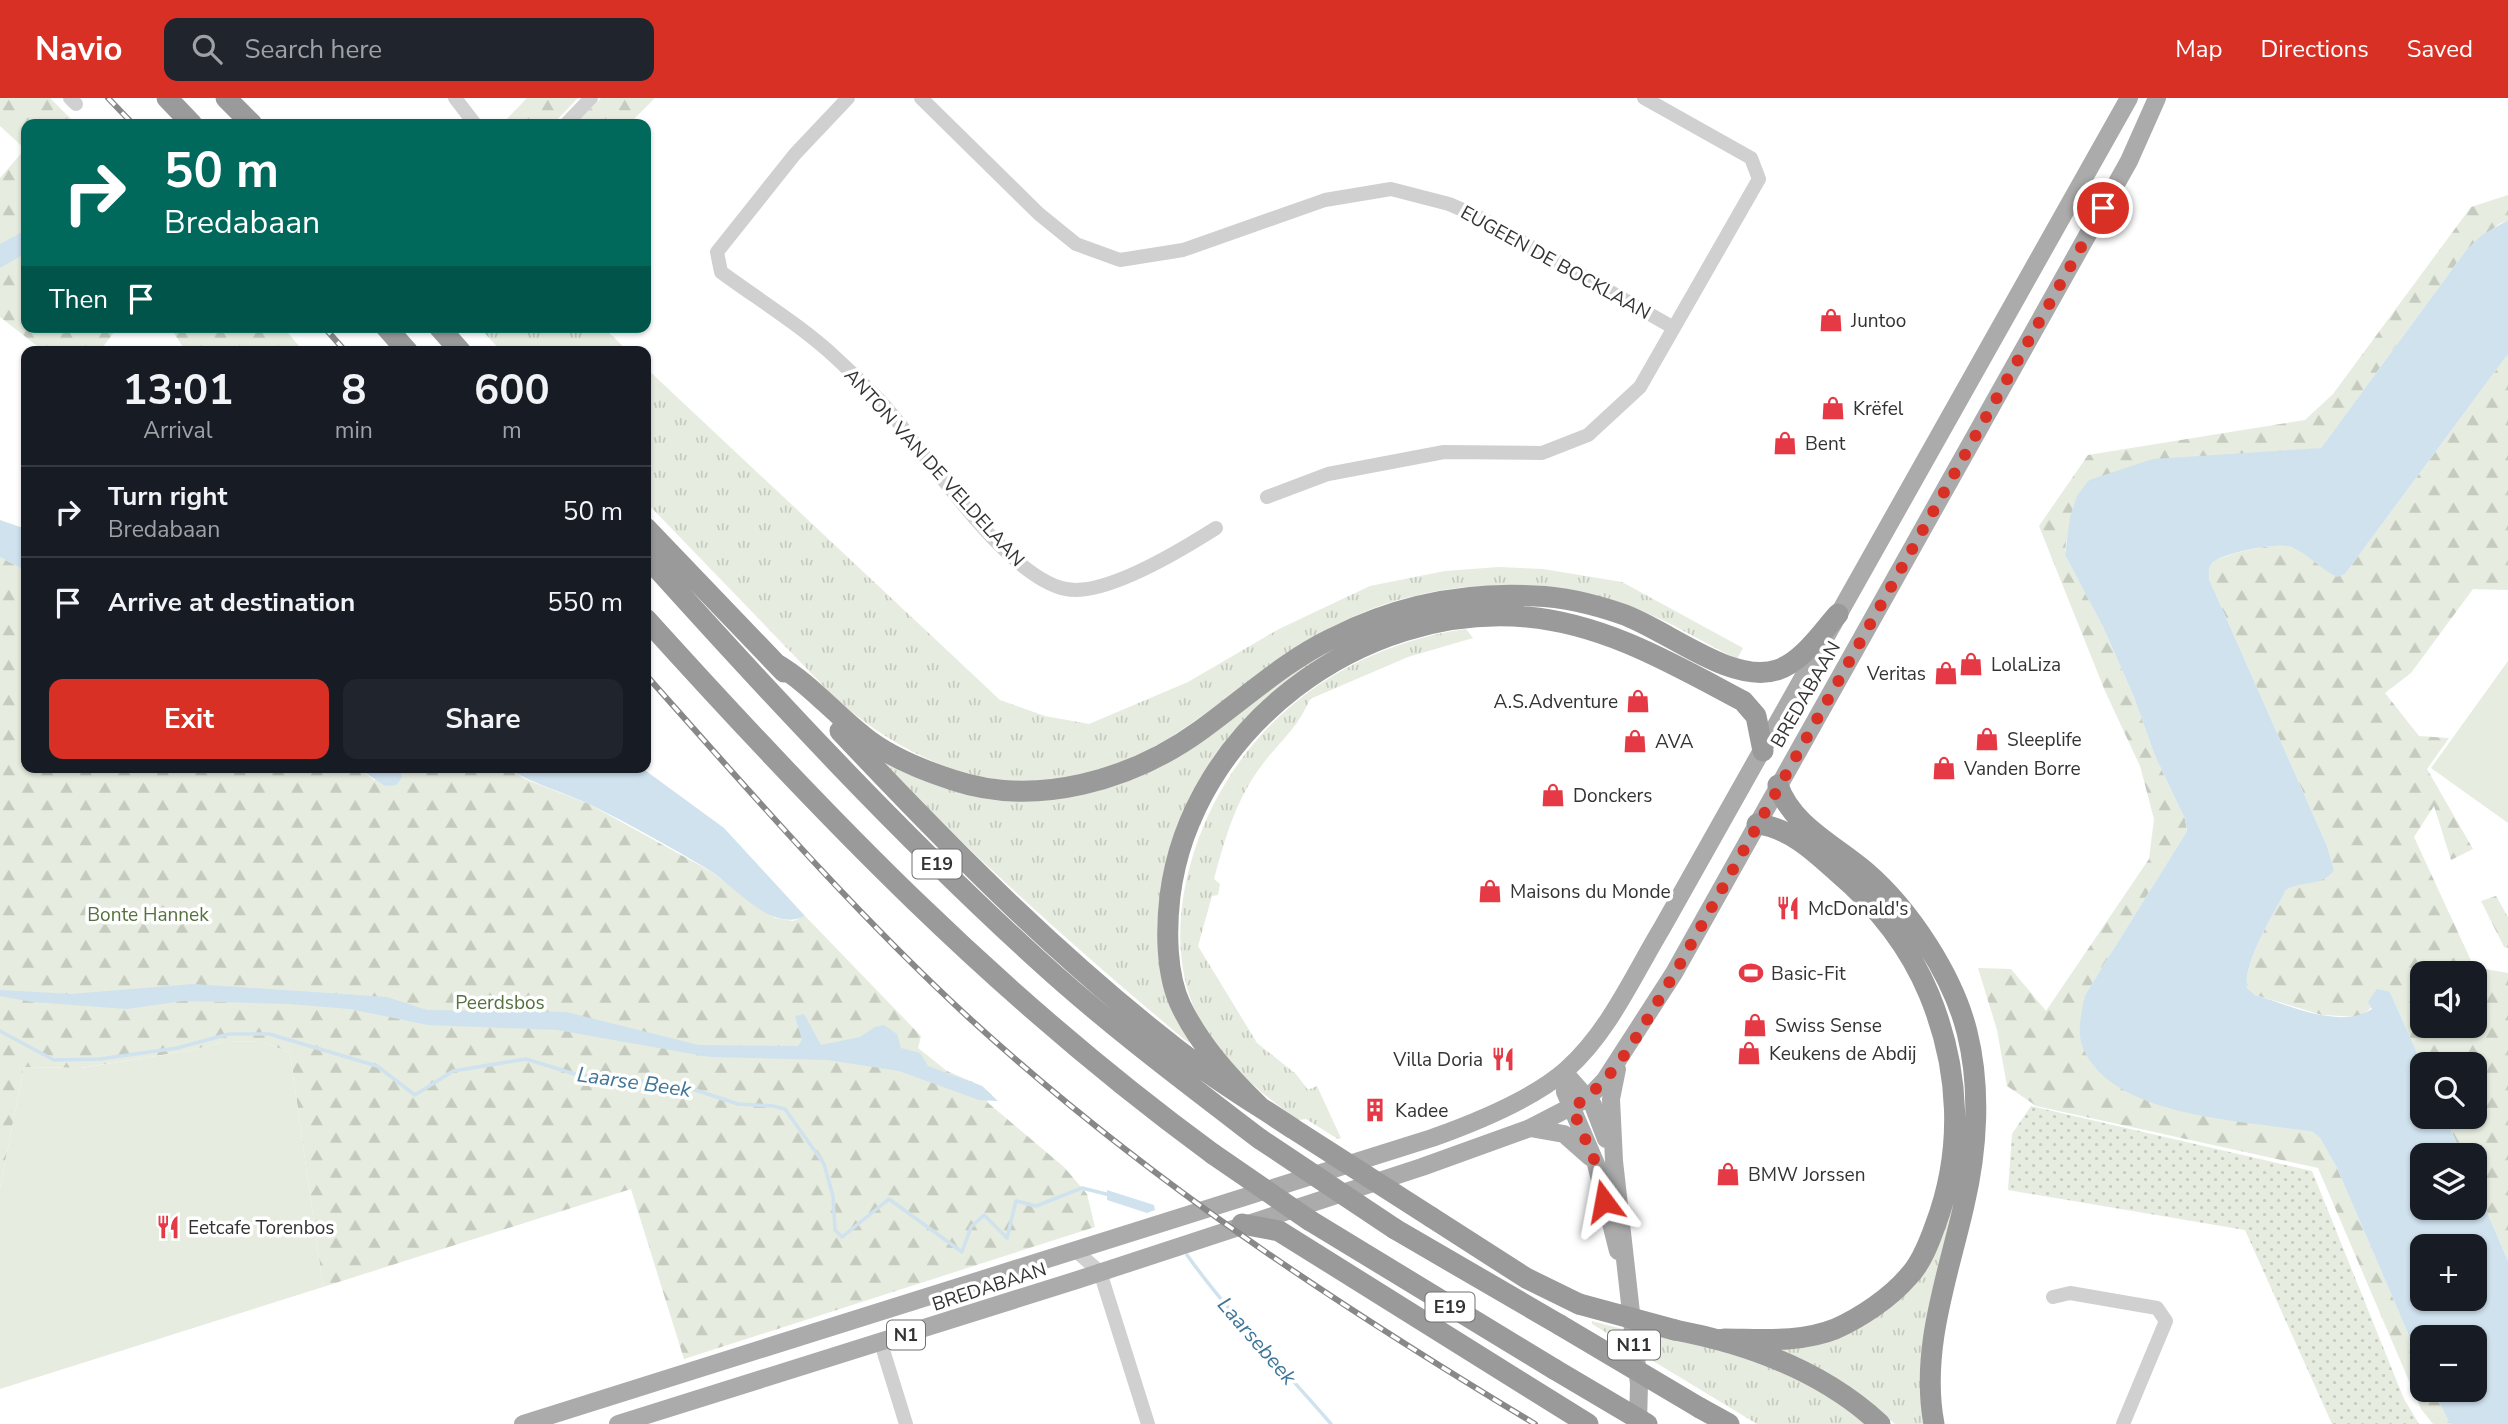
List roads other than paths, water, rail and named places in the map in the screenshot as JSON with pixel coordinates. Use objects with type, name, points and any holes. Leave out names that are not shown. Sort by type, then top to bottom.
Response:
[{"type":"highway","points":[[167,98],[187,119]]},
{"type":"highway","points":[[226,98],[247,119]]},
{"type":"highway","points":[[445,333],[457,346]]},
{"type":"highway","points":[[651,533],[942,839],[1052,943],[1201,1067],[1526,1278],[1579,1304],[1675,1330],[1724,1339],[1778,1340],[1833,1329],[1876,1304],[1909,1277],[1928,1245],[1946,1197],[1955,1147],[1956,1107],[1942,1031],[1928,993],[1906,951],[1874,907],[1824,859],[1783,831],[1757,824]]},
{"type":"highway","name":"E19","points":[[651,562],[747,668],[918,845],[1018,941],[1154,1058],[1260,1139],[1395,1229],[1729,1424]]},
{"type":"highway","points":[[775,663],[800,678],[864,738],[907,762],[956,781],[1017,790],[1052,790],[1082,785],[1140,766],[1198,732],[1274,675],[1330,639],[1384,614],[1447,599],[1507,595],[1570,601],[1623,614],[1726,666],[1758,673],[1776,670],[1788,664],[1838,614]]},
{"type":"highway","points":[[1259,1106],[1219,1066],[1180,1004],[1167,921],[1173,870],[1205,793],[1235,746],[1261,716],[1303,680],[1350,651],[1394,633],[1434,622],[1481,617],[1527,617],[1567,624],[1629,642],[1743,701],[1756,716],[1763,751]]},
{"type":"highway","name":"E19","points":[[651,624],[811,799],[917,906],[1009,992],[1121,1086],[1213,1154],[1346,1245],[1647,1424]]},
{"type":"highway","points":[[1778,785],[1790,813],[1870,875],[1921,937],[1952,988],[1967,1032],[1974,1080],[1974,1149],[1932,1350],[1930,1390],[1934,1424]]},
{"type":"highway","points":[[1242,1224],[1279,1231],[1588,1424]]},
{"type":"highway","points":[[1724,1339],[1809,1374],[1880,1424]]},
{"type":"main road","name":"BREDABAAN","points":[[523,1424],[701,1366],[1072,1252],[1363,1157],[1432,1138],[1489,1117],[1564,1072],[1605,1025],[1689,881],[1838,614],[1859,583],[2129,98]]},
{"type":"main road","name":"BREDABAAN","points":[[618,1424],[1372,1183],[1530,1128],[1580,1103],[1618,1063],[1675,973],[1716,894],[2129,161],[2157,98]]},
{"type":"main road","points":[[2066,211],[2073,206],[2086,206],[2093,216],[2090,230]]},
{"type":"main road","points":[[1689,881],[1692,894],[1696,898],[1709,899],[1716,894]]},
{"type":"main road","name":"N11","points":[[1618,1063],[1611,1099],[1614,1161],[1639,1384],[1638,1424]]},
{"type":"main road","name":"N11","points":[[1564,1072],[1580,1103],[1611,1231],[1624,1267]]},
{"type":"main road","name":"N11","points":[[1580,1103],[1601,1120],[1614,1161]]},
{"type":"main road","points":[[1530,1128],[1564,1134],[1579,1144],[1596,1164]]},
{"type":"street","points":[[454,98],[471,119]]},
{"type":"street","points":[[571,119],[591,98]]},
{"type":"street","name":"ANTON VAN DE VELDELAAN","points":[[848,98],[795,153],[717,252],[721,272],[834,356],[888,410],[1006,551],[1041,581],[1068,590],[1115,582],[1164,560],[1216,528]]},
{"type":"street","name":"EUGEEN DE BOCKLAAN","points":[[921,98],[1039,214],[1076,244],[1120,260],[1183,250],[1325,200],[1391,189],[1449,204],[1477,216],[1674,328]]},
{"type":"street","points":[[1268,497],[1328,474],[1444,452],[1542,453],[1588,436],[1640,387],[1759,179],[1751,158],[1644,98]]},
{"type":"street","points":[[1363,1157],[1372,1183]]},
{"type":"street","points":[[1072,1252],[1100,1272],[1149,1424]]},
{"type":"street","points":[[2053,1297],[2070,1293],[2157,1308],[2166,1321],[2123,1424]]},
{"type":"street","points":[[884,1353],[906,1424]]},
{"type":"water","points":[[2508,220],[2508,354],[2345,574],[2337,577],[2309,557],[2284,546],[2263,547],[2218,559],[2210,567],[2209,579],[2327,846],[2334,870],[2324,879],[2286,890],[2254,952],[2247,988],[2255,995],[2314,1014],[2345,1017],[2372,1009],[2368,1002],[2377,989],[2390,992],[2417,1052],[2410,1052],[2410,1129],[2450,1129],[2457,1143],[2410,1143],[2410,1220],[2487,1220],[2487,1212],[2508,1261],[2508,1424],[2450,1424],[2439,1402],[2487,1402],[2487,1325],[2410,1325],[2410,1338],[2337,1168],[2320,1138],[2313,1132],[2220,1119],[2152,1103],[2122,1089],[2099,1072],[2083,1048],[2080,1028],[2085,995],[2187,831],[2185,819],[2155,756],[2134,697],[2103,627],[2065,555],[2070,517],[2077,496],[2089,480],[2153,459],[2321,448],[2467,249],[2482,235]]},
{"type":"water","points":[[21,233],[21,256],[0,268],[0,244]]},
{"type":"water","points":[[0,520],[21,527],[21,568],[0,557]]},
{"type":"water","points":[[366,773],[402,773],[402,778],[396,785],[385,786]]},
{"type":"water","points":[[517,773],[649,773],[724,828],[805,916],[792,920],[767,913],[754,906],[709,870],[666,845],[591,805]]},
{"type":"water","points":[[193,984],[387,997],[427,1010],[566,1012],[699,1045],[798,1046],[802,1040],[795,1016],[804,1014],[821,1045],[860,1037],[875,1027],[884,1025],[897,1034],[901,1048],[920,1053],[928,1066],[982,1086],[998,1101],[979,1100],[899,1071],[828,1060],[710,1057],[557,1030],[428,1025],[350,1009],[289,1004],[183,1001],[127,1009],[32,1002],[0,996],[0,990],[71,994]]},
{"type":"water","points":[[1107,1190],[1154,1205],[1155,1210],[1147,1213],[1107,1200]]},
{"type":"waterway","name":"Laarse Beek","points":[[0,1031],[54,1060],[100,1059],[177,1048],[229,1034],[269,1034],[377,1066],[415,1095],[453,1071],[526,1059],[578,1075],[680,1085],[738,1104],[773,1106],[785,1109],[824,1164],[833,1196],[835,1230],[842,1237],[889,1199],[962,1252],[971,1227],[984,1215],[1007,1238],[1016,1201],[1036,1206],[1082,1188],[1110,1195]]},
{"type":"waterway","name":"Laarsebeek","points":[[1187,1255],[1239,1320],[1331,1424]]},
{"type":"railway","points":[[108,98],[128,119]]},
{"type":"railway","points":[[329,333],[341,346]]},
{"type":"railway","points":[[651,681],[803,850],[884,935],[925,977],[1035,1076],[1102,1131],[1241,1235],[1385,1331],[1535,1424]]},
{"type":"place","name":"Juntoo","points":[[1831,320]]},
{"type":"place","name":"Krëfel","points":[[1833,408]]},
{"type":"place","name":"Bent","points":[[1785,443]]},
{"type":"place","name":"LolaLiza","points":[[1971,664]]},
{"type":"place","name":"Veritas","points":[[1946,673]]},
{"type":"place","name":"A.S.Adventure","points":[[1638,701]]},
{"type":"place","name":"Sleeplife","points":[[1987,739]]},
{"type":"place","name":"AVA","points":[[1635,741]]},
{"type":"place","name":"Vanden Borre","points":[[1944,768]]},
{"type":"place","name":"Donckers","points":[[1553,795]]},
{"type":"place","name":"Maisons du Monde","points":[[1490,891]]},
{"type":"place","name":"McDonald's","points":[[1788,908]]},
{"type":"place","name":"Basic-Fit","points":[[1751,973]]},
{"type":"place","name":"Swiss Sense","points":[[1755,1025]]},
{"type":"place","name":"Keukens de Abdij","points":[[1749,1053]]},
{"type":"place","name":"Villa Doria","points":[[1503,1059]]},
{"type":"place","name":"Kadee","points":[[1375,1110]]},
{"type":"place","name":"BMW Jorssen","points":[[1728,1174]]},
{"type":"place","name":"Eetcafe Torenbos","points":[[168,1227]]},
{"type":"park label","name":"Bonte Hannek","points":[[148,914]]},
{"type":"park label","name":"Peerdsbos","points":[[500,1002]]}]
